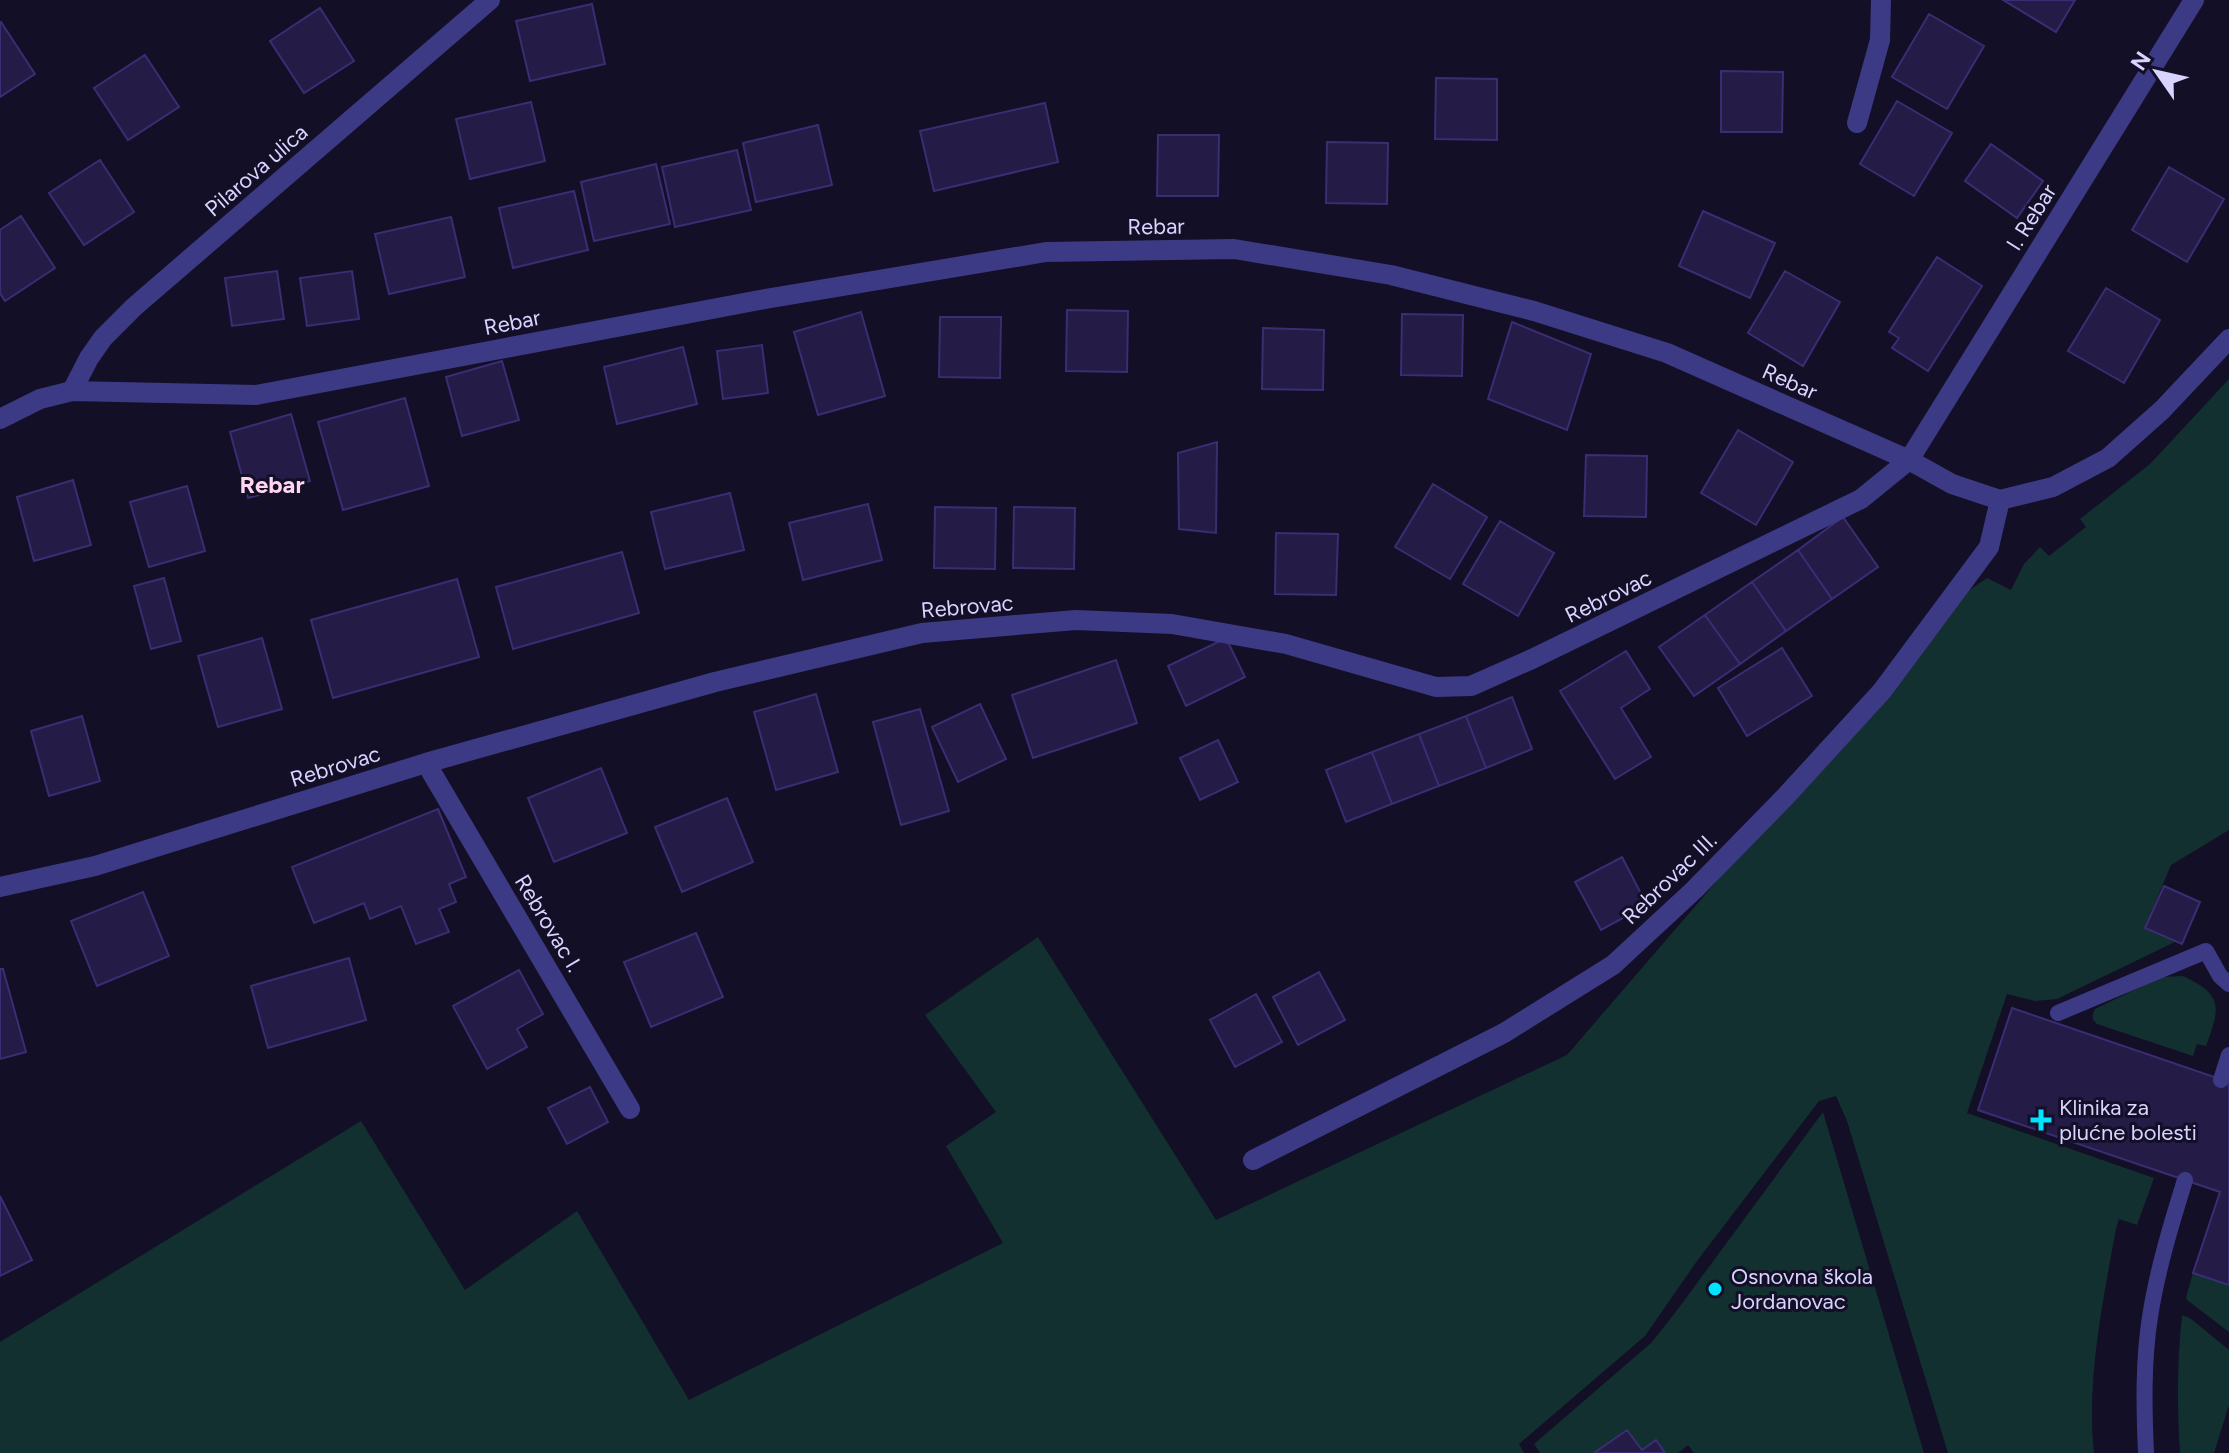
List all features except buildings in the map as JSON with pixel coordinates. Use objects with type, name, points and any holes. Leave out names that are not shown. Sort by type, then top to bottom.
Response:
[{"type":"street","name":"Pilarova ulica","points":[[72,391],[103,338],[134,307],[490,0]]},
{"type":"street","points":[[1857,123],[1880,40],[1881,0]]},
{"type":"street","name":"I. Rebar","points":[[1909,460],[2194,0]]},
{"type":"street","name":"Rebar","points":[[0,419],[40,399],[72,391],[256,395],[750,302],[1046,252],[1234,249],[1391,275],[1534,311],[1667,353],[1909,460],[1952,484],[2000,500]]},
{"type":"street","points":[[2000,500],[2053,487],[2108,458],[2162,410],[2229,339]]},
{"type":"street","name":"Rebrovac","points":[[0,887],[95,866],[426,763],[715,682],[922,633],[1076,620],[1172,624],[1286,644],[1436,687],[1471,686],[1546,653],[1861,499],[1909,460]]},
{"type":"street","name":"Rebrovac III.","points":[[1253,1160],[1504,1033],[1613,965],[1694,890],[1882,691],[1989,547],[2000,500]]},
{"type":"street","name":"Rebrovac I.","points":[[426,763],[630,1109]]},
{"type":"lane","points":[[2058,1013],[2206,951],[2220,976],[2229,984]]},
{"type":"lane","points":[[2221,1080],[2229,1055]]},
{"type":"lane","points":[[2146,1453],[2144,1392],[2150,1319],[2170,1226],[2185,1180]]},
{"type":"green space","points":[[2229,379],[2229,830],[2171,865],[2145,927],[2177,941],[2057,999],[2035,1001],[2007,994],[1967,1113],[2154,1178],[2137,1225],[2119,1219],[2116,1229],[2094,1370],[2094,1453],[1948,1453],[1847,1121],[1836,1096],[1819,1101],[1697,1261],[1645,1336],[1519,1444],[1524,1453],[0,1453],[0,1342],[361,1121],[465,1290],[577,1211],[689,1400],[1003,1243],[946,1146],[996,1112],[925,1015],[1038,937],[1216,1220],[1567,1055],[1964,594],[1987,578],[2011,590],[2024,564],[2040,547],[2049,556],[2086,527],[2080,519],[2150,464]]},
{"type":"green space","points":[[2183,976],[2212,996],[2216,1012],[2206,1046],[2197,1044],[2193,1056],[2097,1024],[2094,1020],[2095,1009],[2161,977]]},
{"type":"green space","name":"Osnovna škola Jordanovac","points":[[1823,1112],[1924,1453],[1694,1453],[1688,1445],[1678,1453],[1665,1453],[1656,1440],[1642,1450],[1627,1430],[1594,1453],[1540,1453],[1534,1444],[1651,1343]]},
{"type":"green space","points":[[2193,1273],[2229,1285],[2229,1332],[2187,1300]]},
{"type":"green space","points":[[2182,1315],[2229,1350],[2229,1405],[2214,1453],[2180,1453],[2178,1384]]},
{"type":"place","name":"Klinika za plućne bolesti","points":[[2041,1120]]},
{"type":"place","name":"Osnovna škola Jordanovac","points":[[1715,1289]]},
{"type":"district","name":"Rebar","points":[[272,485]]}]
